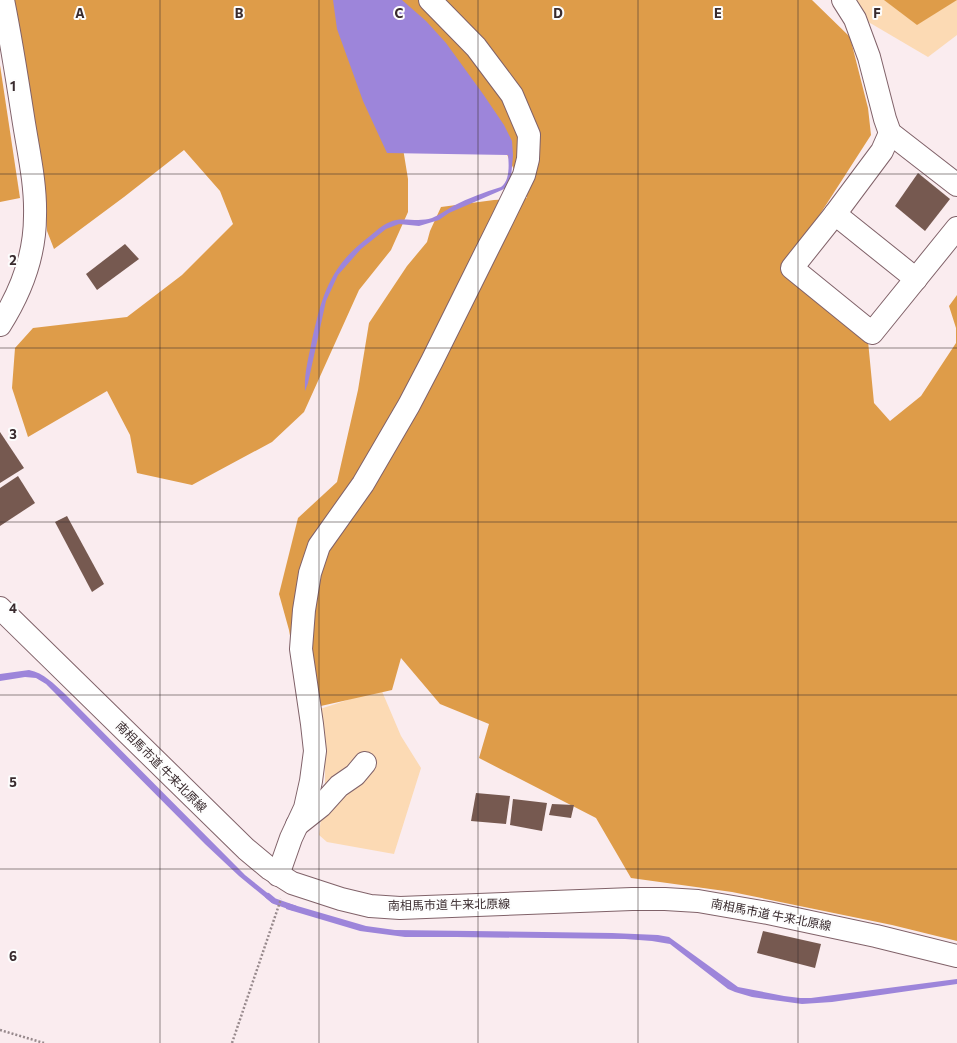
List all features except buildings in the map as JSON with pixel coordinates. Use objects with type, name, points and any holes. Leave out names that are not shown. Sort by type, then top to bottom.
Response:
[{"type":"street","points":[[0,324],[18,292],[28,266],[36,217],[32,173],[3,0]]},
{"type":"street","points":[[281,884],[297,825],[305,808],[311,781],[315,751],[301,649],[304,610],[310,573],[319,546],[363,484],[415,392],[524,175],[528,159],[529,135],[512,95],[476,47],[430,0]]},
{"type":"street","points":[[843,0],[855,19],[869,57],[890,133],[957,185]]},
{"type":"street","points":[[890,133],[882,151],[792,268],[872,333],[957,228]]},
{"type":"street","points":[[835,214],[916,279]]},
{"type":"street","name":"南相馬市道 牛来北原線","points":[[0,608],[246,849],[270,869],[281,884],[292,883],[341,899],[370,906],[400,908],[632,899],[698,901],[876,936],[957,956]]},
{"type":"street","points":[[297,825],[321,806],[339,786],[355,775],[365,763]]},
{"type":"path","points":[[232,1043],[276,912],[281,884]]},
{"type":"path","points":[[0,1030],[44,1043]]},
{"type":"shaded area","points":[[9,0],[812,0],[850,37],[868,108],[871,135],[786,267],[868,341],[874,403],[890,421],[921,396],[956,343],[956,328],[949,306],[957,295],[957,941],[892,925],[732,892],[631,878],[596,818],[479,758],[489,724],[440,704],[401,658],[392,690],[303,710],[289,630],[279,594],[298,518],[337,482],[358,390],[369,323],[407,266],[427,242],[430,231],[441,207],[494,200],[527,198],[498,135],[400,130],[408,179],[408,212],[391,250],[359,290],[304,412],[272,442],[192,485],[137,473],[130,435],[107,391],[28,437],[12,388],[15,348],[33,328],[127,317],[182,275],[233,224],[220,191],[184,150],[54,249],[47,231],[45,201]]},
{"type":"shaded area","points":[[333,0],[402,0],[426,21],[446,43],[483,94],[504,125],[512,141],[513,155],[511,178],[508,186],[449,213],[439,220],[419,226],[399,224],[386,229],[361,249],[338,275],[326,301],[305,391],[306,368],[323,298],[336,271],[345,259],[356,247],[387,223],[394,220],[421,220],[432,218],[465,200],[501,187],[506,181],[509,167],[508,155],[387,153],[363,101],[337,29]]},
{"type":"shaded area","points":[[831,0],[957,0],[957,35],[928,57]]},
{"type":"shaded area","points":[[884,0],[957,0],[917,25]]},
{"type":"shaded area","points":[[0,65],[20,198],[0,202]]},
{"type":"shaded area","points":[[29,670],[44,676],[65,694],[245,875],[275,899],[272,903],[239,876],[205,844],[46,684],[36,678],[25,677],[0,681],[0,674]]},
{"type":"shaded area","points":[[381,689],[401,736],[421,768],[394,854],[327,842],[319,835],[325,784],[325,747],[320,709]]},
{"type":"shaded area","points":[[287,903],[366,926],[395,930],[612,933],[658,935],[669,937],[738,987],[800,998],[811,998],[957,979],[957,984],[832,1002],[802,1004],[752,997],[728,989],[670,944],[625,939],[405,937],[360,931],[286,909]]},
{"type":"waterway","points":[[268,896],[274,901],[294,908]]}]
